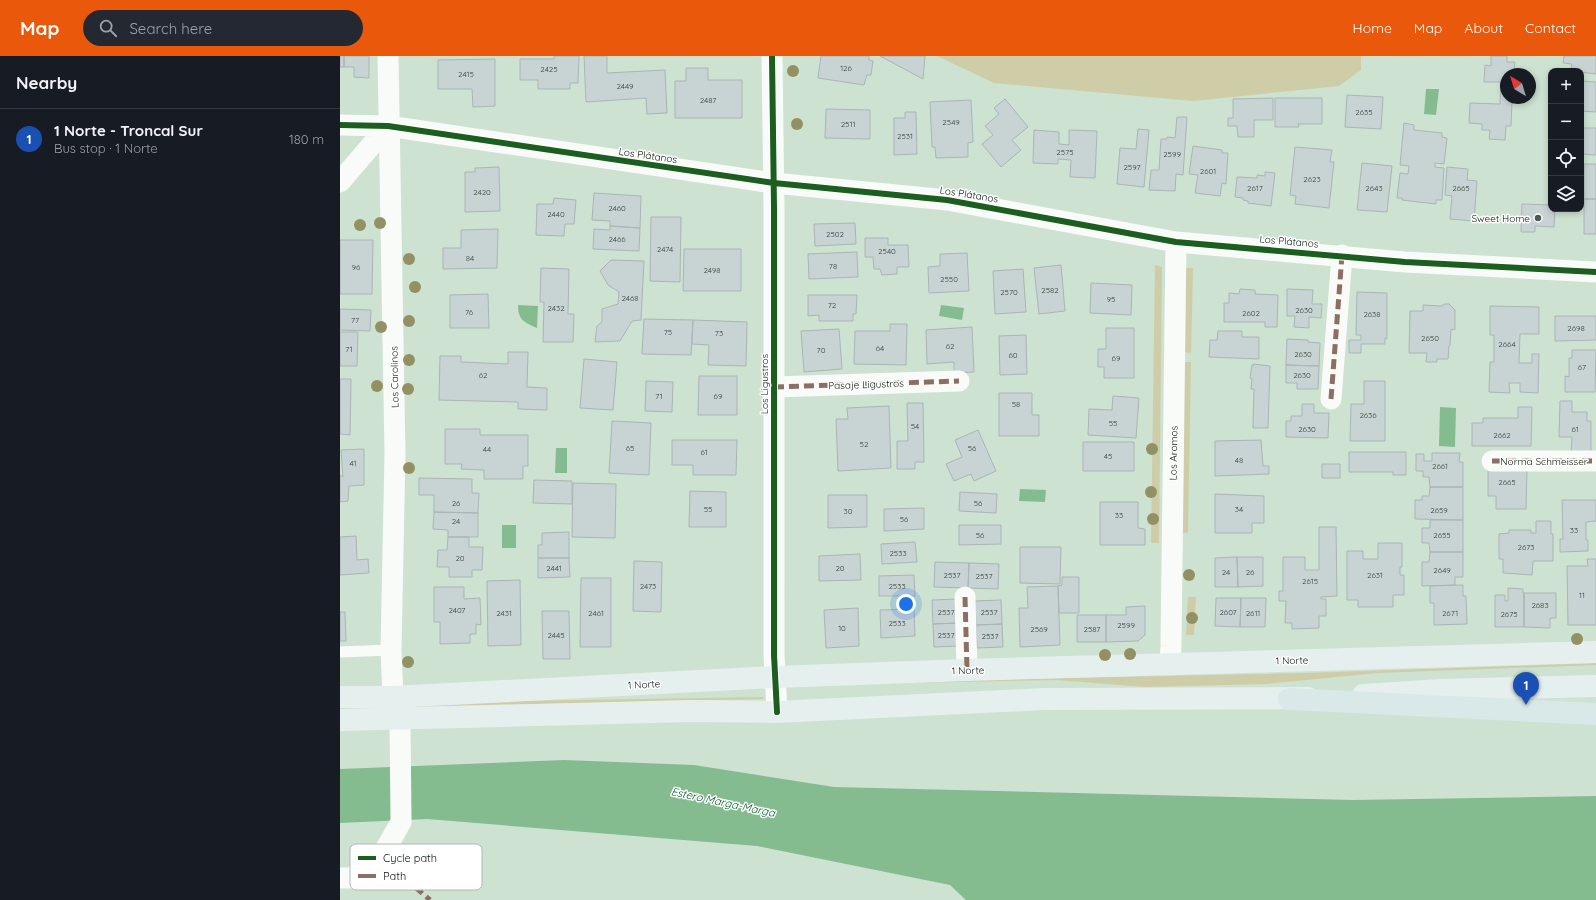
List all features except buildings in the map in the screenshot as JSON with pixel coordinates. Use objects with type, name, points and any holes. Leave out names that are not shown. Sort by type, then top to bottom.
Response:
[{"type":"highway","points":[[1289,699],[1596,714]]},
{"type":"main road","name":"1 Norte","points":[[340,697],[393,697],[967,670],[1596,652]]},
{"type":"main road","points":[[340,720],[690,711],[776,712],[1045,700],[1289,699],[1441,690],[1596,686]]},
{"type":"street","name":"Los Carolinos","points":[[388,56],[388,126],[395,454],[391,650],[393,697]]},
{"type":"street","name":"Los Ligustros","points":[[772,56],[774,183],[776,712]]},
{"type":"street","name":"Los Plátanos","points":[[340,125],[388,126],[774,183],[947,200],[1176,242],[1342,255],[1405,262],[1596,272]]},
{"type":"street","points":[[340,182],[388,126]]},
{"type":"street","name":"Los Aromos","points":[[1170,664],[1176,242]]},
{"type":"street","points":[[1330,399],[1342,255]]},
{"type":"street","name":"Pasaje Ligustros","points":[[774,387],[959,381]]},
{"type":"street","name":"Norma Schmeisser","points":[[1492,461],[1596,461]]},
{"type":"street","points":[[965,596],[967,670]]},
{"type":"street","points":[[388,844],[401,822],[400,719]]},
{"type":"lane","points":[[340,652],[391,650]]},
{"type":"shaded area","points":[[937,56],[1361,56],[1361,70],[1339,86],[1193,101],[994,83]]},
{"type":"shaded area","points":[[1155,265],[1162,267],[1159,543],[1151,543]]},
{"type":"shaded area","points":[[1184,268],[1193,268],[1191,353],[1183,352]]},
{"type":"shaded area","points":[[1183,362],[1191,362],[1188,533],[1180,533]]},
{"type":"shaded area","points":[[1188,597],[1196,597],[1194,635],[1186,635]]},
{"type":"shaded area","points":[[1596,663],[1596,665],[1378,673],[1266,684],[1145,687],[1057,680],[816,685],[816,683],[1304,673]]},
{"type":"shaded area","points":[[764,697],[763,699],[340,708],[340,704]]},
{"type":"water","points":[[1426,89],[1439,89],[1436,115],[1424,114]]},
{"type":"water","points":[[518,305],[538,306],[537,328],[523,320],[519,314]]},
{"type":"water","points":[[941,305],[964,308],[962,320],[939,316]]},
{"type":"water","points":[[1440,407],[1456,408],[1455,447],[1439,446]]},
{"type":"water","points":[[556,448],[567,448],[567,473],[555,473]]},
{"type":"water","points":[[1020,489],[1046,490],[1045,502],[1019,501]]},
{"type":"water","points":[[502,525],[516,525],[516,548],[502,548]]},
{"type":"water","name":"Estero Marga-Marga","points":[[564,760],[694,765],[834,787],[1353,800],[1596,796],[1596,900],[966,900],[950,885],[757,846],[427,819],[340,823],[340,769]]},
{"type":"marked path","points":[[1331,399],[1342,255]]},
{"type":"marked path","points":[[774,387],[959,381]]},
{"type":"marked path","points":[[1492,461],[1596,461]]},
{"type":"marked path","points":[[965,597],[967,670]]},
{"type":"marked path","points":[[419,890],[430,900]]},
{"type":"cycle path","points":[[772,56],[774,207],[774,655],[777,712]]},
{"type":"cycle path","points":[[340,125],[388,126],[774,183],[947,200],[1176,242],[1405,262],[1596,272]]},
{"type":"place","name":"Sweet Home","points":[[1538,218]]},
{"type":"place","name":"1 Norte - Troncal Sur","points":[[1526,705]]}]
